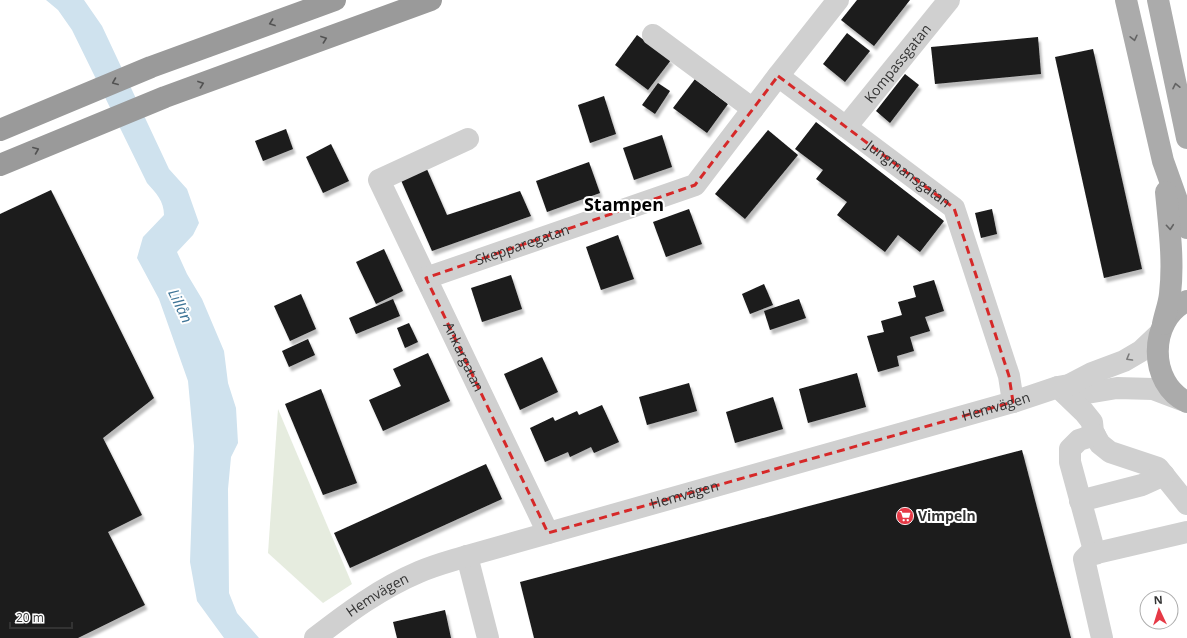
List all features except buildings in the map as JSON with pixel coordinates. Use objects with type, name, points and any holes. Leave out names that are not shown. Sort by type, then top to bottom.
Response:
[{"type":"highway","points":[[0,130],[151,67],[336,0]]},
{"type":"highway","points":[[0,165],[165,97],[431,0]]},
{"type":"main road","points":[[1126,0],[1163,161],[1187,228]]},
{"type":"main road","points":[[1158,0],[1187,138]]},
{"type":"main road","points":[[1163,161],[1171,240],[1171,268],[1170,294],[1157,352],[1160,370],[1168,387],[1185,401]]},
{"type":"main road","points":[[1161,329],[1172,312],[1186,298]]},
{"type":"street","name":"Skepparegatan","points":[[426,278],[695,185],[838,0]]},
{"type":"street","name":"Kompassgatan","points":[[846,127],[949,0]]},
{"type":"street","points":[[653,35],[753,109]]},
{"type":"street","name":"Jungmansgatan","points":[[778,76],[954,208],[1009,376],[1013,402]]},
{"type":"street","name":"Ankargatan","points":[[468,139],[379,180],[548,533]]},
{"type":"street","name":"Hemvägen","points":[[316,637],[334,623],[381,592],[419,572],[466,556],[1013,402],[1064,386],[1092,373],[1124,361],[1141,351],[1161,329]]},
{"type":"street","points":[[1064,386],[1087,393],[1117,388],[1153,389],[1185,401]]},
{"type":"street","points":[[1064,386],[1084,412],[1094,429],[1100,444],[1110,452],[1158,468],[1187,504]]},
{"type":"street","points":[[1095,554],[1070,462],[1070,448],[1094,429],[1105,402],[1117,388]]},
{"type":"street","points":[[1080,501],[1142,486],[1164,475]]},
{"type":"street","points":[[1102,638],[1084,559],[1088,555],[1187,532]]},
{"type":"street","points":[[466,556],[488,638]]},
{"type":"highlighted area","points":[[778,76],[954,208],[1009,376],[1013,402],[548,533],[426,278],[695,185]]},
{"type":"shaded area","points":[[278,409],[352,584],[323,603],[268,553]]},
{"type":"water","name":"Lillån","points":[[46,0],[84,0],[102,26],[169,169],[187,189],[199,223],[193,235],[177,252],[187,274],[202,299],[224,351],[228,383],[236,408],[238,443],[231,457],[228,489],[229,593],[237,613],[259,638],[224,638],[197,601],[190,562],[194,446],[188,381],[159,299],[137,258],[143,237],[164,215],[163,206],[161,201],[147,183],[72,30],[58,10]]},
{"type":"place","name":"Vimpeln","points":[[905,516]]},
{"type":"district","name":"Stampen","points":[[624,205]]}]
